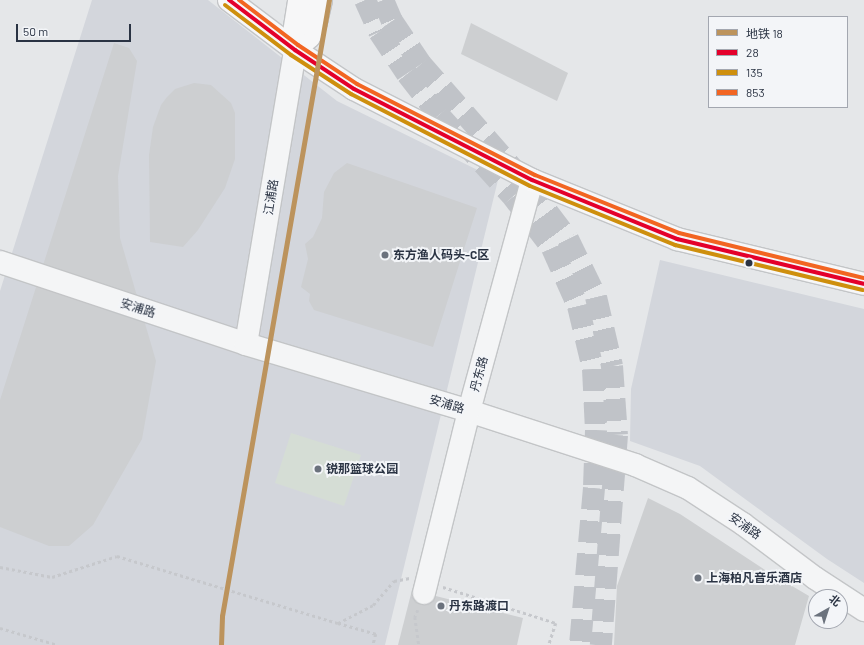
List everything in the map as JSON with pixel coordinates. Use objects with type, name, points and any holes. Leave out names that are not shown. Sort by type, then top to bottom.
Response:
[{"type":"main road","points":[[229,0],[295,50],[354,89],[532,180],[676,239],[864,284]]},
{"type":"main road","name":"江浦路","points":[[295,50],[294,33],[299,0]]},
{"type":"main road","points":[[295,50],[309,37],[316,22],[321,0]]},
{"type":"street","name":"江浦路","points":[[246,344],[295,50]]},
{"type":"street","name":"丹东路","points":[[425,587],[469,411],[532,180]]},
{"type":"street","name":"安浦路","points":[[1,268],[469,411],[634,465],[688,488],[743,524],[815,578],[864,610]]},
{"type":"path","points":[[0,567],[52,577],[116,556],[376,634],[373,645]]},
{"type":"path","points":[[338,623],[373,605],[394,581],[408,577],[425,587],[556,623],[549,645]]},
{"type":"path","points":[[419,645],[415,617],[425,587]]},
{"type":"path","points":[[0,628],[58,645]]},
{"type":"shaded area","points":[[92,0],[208,0],[337,101],[498,180],[385,645],[0,645],[0,291]]},
{"type":"shaded area","points":[[660,260],[864,309],[864,583],[827,559],[700,466],[630,441],[631,389]]},
{"type":"shaded area","name":"锐那篮球公园","points":[[291,433],[361,455],[344,506],[275,483]]},
{"type":"building","points":[[471,23],[568,73],[557,101],[461,54]]},
{"type":"building","points":[[114,43],[129,48],[137,61],[118,176],[120,238],[156,361],[142,439],[93,525],[69,546],[49,546],[0,527],[0,400]]},
{"type":"building","points":[[194,83],[211,85],[231,103],[235,113],[235,159],[225,188],[198,230],[183,247],[150,242],[149,155],[153,127],[161,105],[167,97],[175,89]]},
{"type":"building","name":"东方渔人码头-C区","points":[[347,163],[477,208],[433,347],[314,310],[309,301],[310,294],[301,287],[308,259],[305,244],[313,237],[322,218],[324,192],[334,173]]},
{"type":"building","name":"上海柏凡音乐酒店","points":[[648,498],[680,514],[765,570],[808,595],[808,600],[795,645],[614,645],[617,586]]},
{"type":"building","name":"丹东路渡口","points":[[412,590],[523,618],[517,645],[398,645]]},
{"type":"tunnel","points":[[365,0],[379,32],[407,74],[439,115],[513,197],[552,248],[578,306],[593,369],[596,430],[594,488],[580,645]]},
{"type":"tunnel","points":[[383,0],[392,21],[421,64],[528,186],[568,239],[596,297],[612,366],[617,435],[601,645]]},
{"type":"metro line","name":"18","points":[[221,645],[222,616],[329,0]]},
{"type":"transit line","name":"28","points":[[229,0],[295,50],[354,89],[532,180],[677,239],[864,284]]},
{"type":"transit line","name":"853","points":[[239,0],[298,45],[357,84],[535,175],[679,233],[864,278]]},
{"type":"transit line","name":"135","points":[[225,5],[291,55],[351,94],[530,186],[675,245],[863,290]]},
{"type":"place","name":"东方渔人码头-C区","points":[[385,255]]},
{"type":"place","name":"锐那篮球公园","points":[[318,469]]},
{"type":"place","name":"上海柏凡音乐酒店","points":[[698,578]]},
{"type":"place","name":"丹东路渡口","points":[[441,606]]}]
